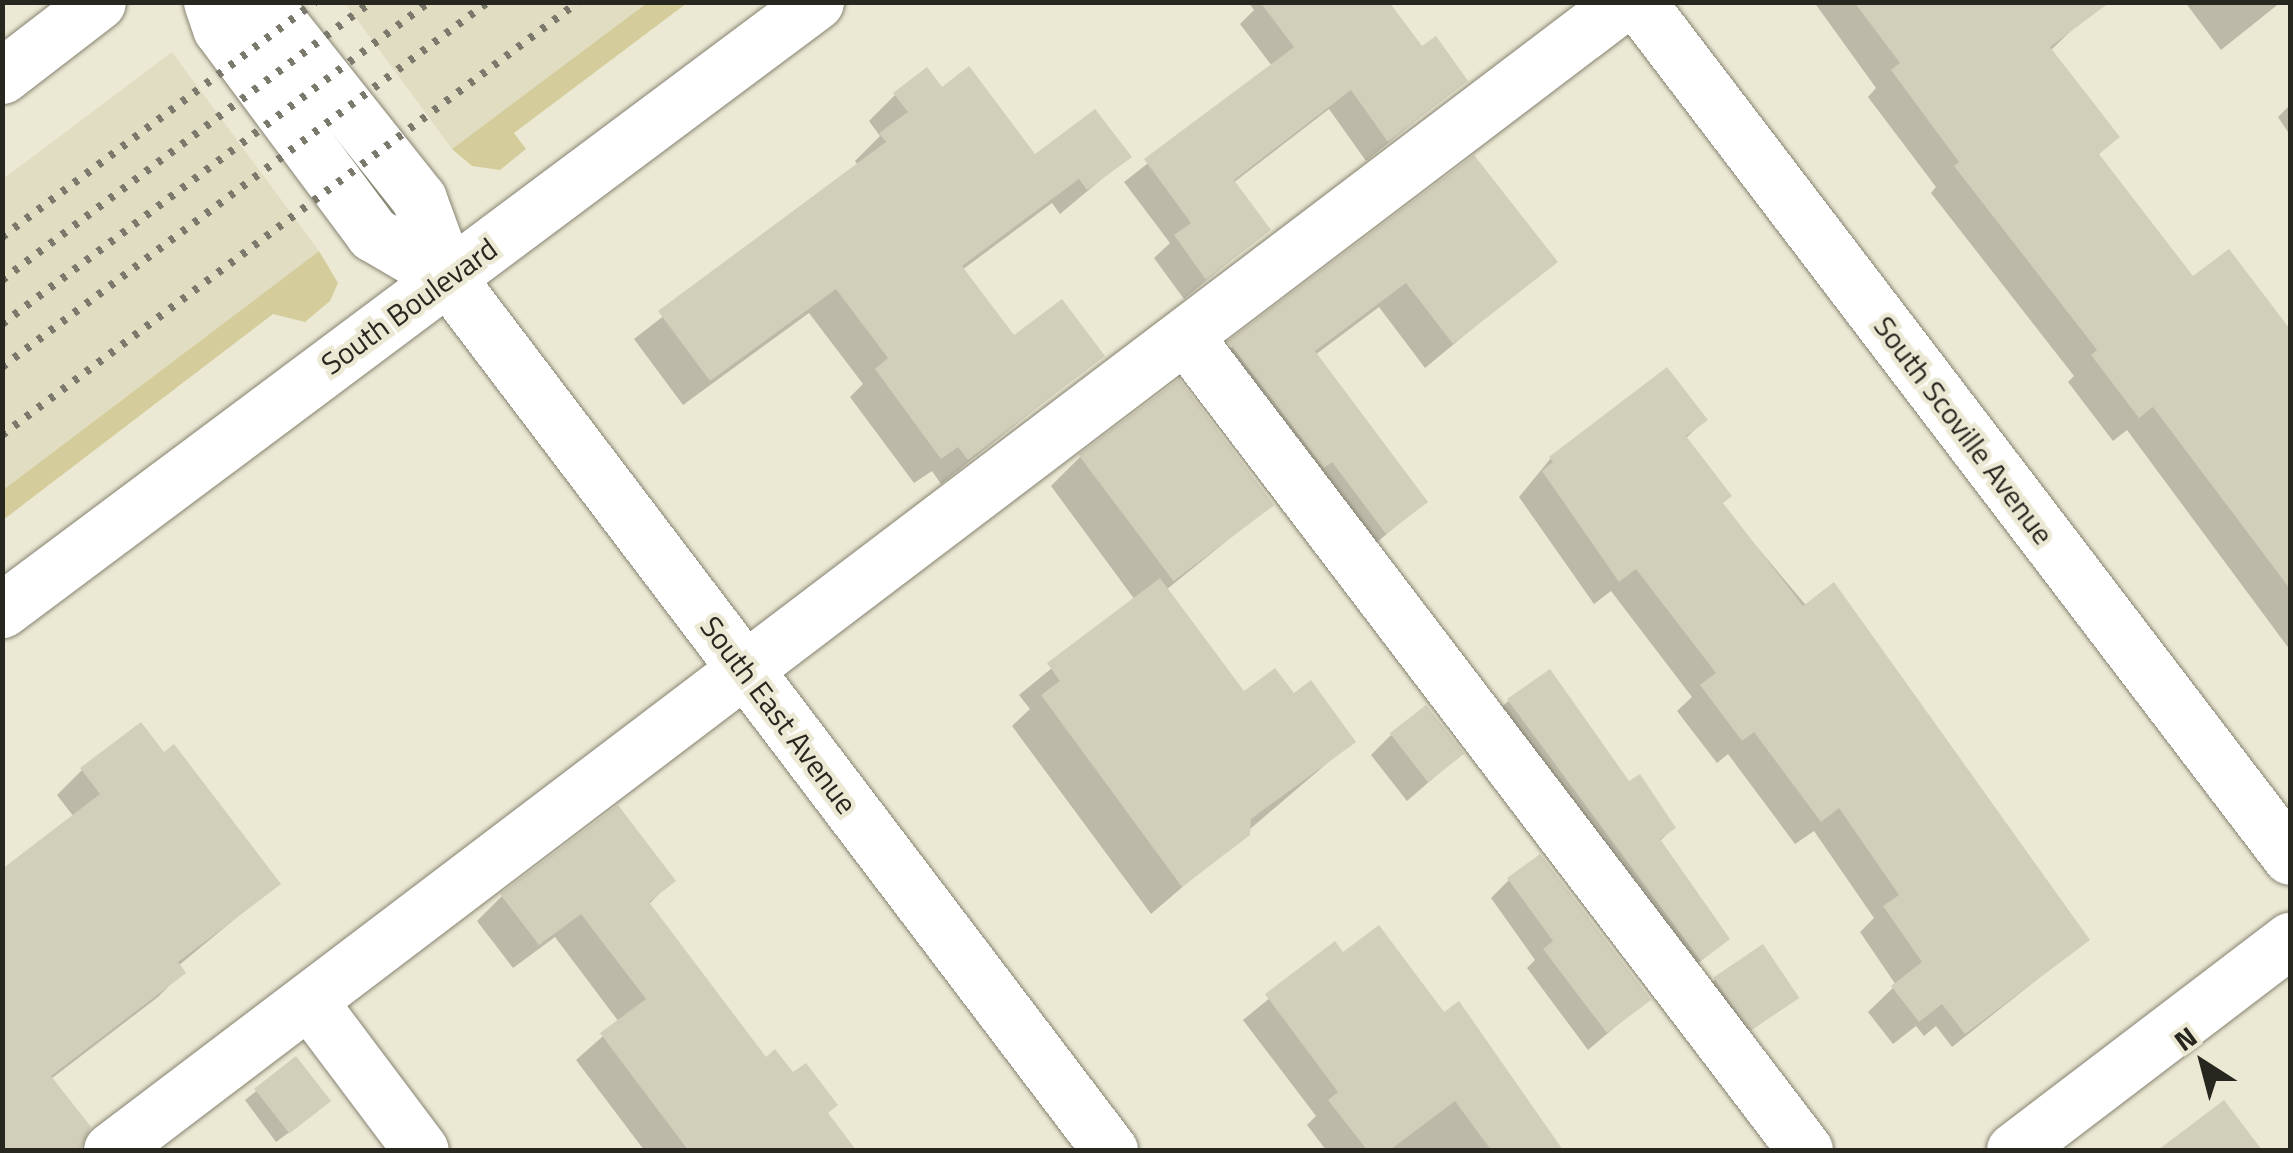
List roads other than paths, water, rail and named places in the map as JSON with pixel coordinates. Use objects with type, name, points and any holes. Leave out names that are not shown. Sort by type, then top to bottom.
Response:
[{"type":"street","points":[[2,76],[98,2]]},
{"type":"street","points":[[211,2],[220,28],[373,234],[448,278]]},
{"type":"street","points":[[264,2],[419,200],[448,278]]},
{"type":"street","name":"South Boulevard","points":[[2,610],[816,2]]},
{"type":"street","points":[[112,1150],[1624,2]]},
{"type":"street","name":"South Scoville Avenue","points":[[1638,2],[2290,857]]},
{"type":"street","name":"South East Avenue","points":[[448,278],[1110,1150]]},
{"type":"street","points":[[1185,336],[1805,1150]]},
{"type":"street","points":[[2014,1150],[2290,940]]},
{"type":"street","points":[[308,1001],[421,1150]]},
{"type":"railway","points":[[2,237],[315,2]]},
{"type":"railway","points":[[2,280],[371,2]]},
{"type":"railway","points":[[2,324],[429,2]]},
{"type":"railway","points":[[2,367],[488,2]]},
{"type":"railway","points":[[2,435],[578,2]]}]
